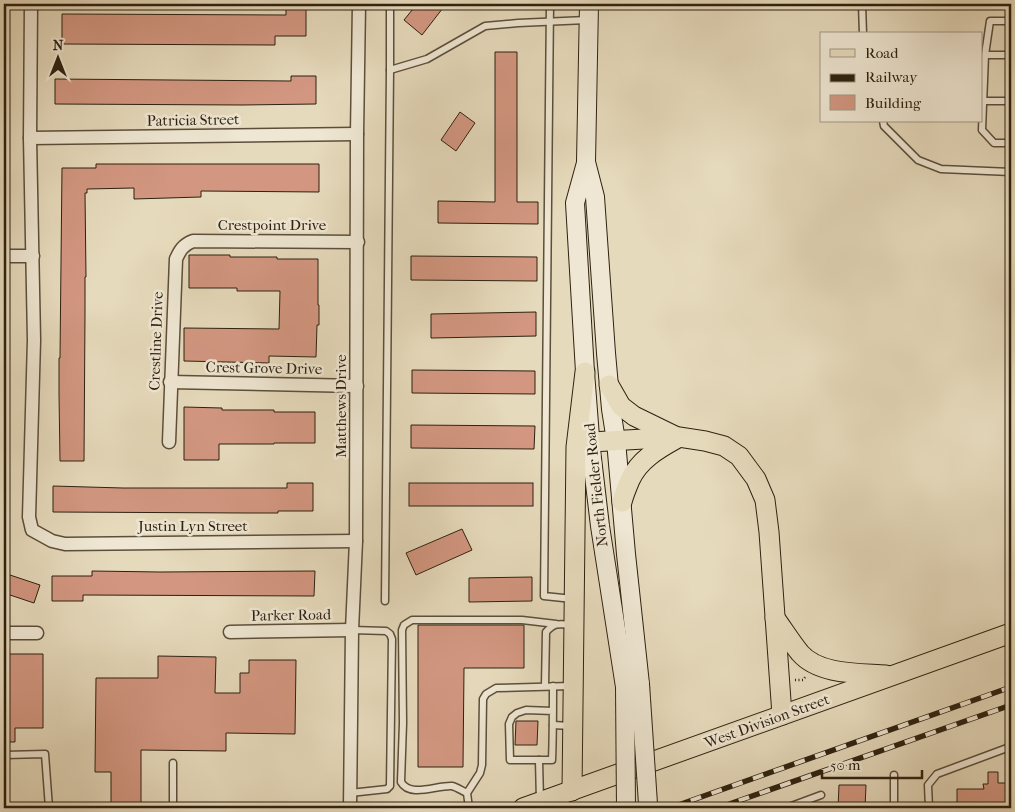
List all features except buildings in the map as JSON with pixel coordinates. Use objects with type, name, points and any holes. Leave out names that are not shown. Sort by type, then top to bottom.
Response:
[{"type":"main road","name":"North Fielder Road","points":[[589,12],[586,162],[575,203],[585,372],[600,526],[632,685],[648,806]]},
{"type":"main road","name":"North Fielder Road","points":[[586,162],[595,197],[599,270],[611,409],[616,441],[626,554],[632,685],[626,808]]},
{"type":"main road","points":[[572,791],[573,686],[565,625],[574,599],[576,447],[585,372]]},
{"type":"main road","points":[[609,385],[621,406],[634,416],[679,438]]},
{"type":"main road","points":[[622,502],[630,478],[642,462],[662,447],[679,438]]},
{"type":"main road","points":[[591,442],[679,438],[704,440],[724,446],[740,456],[756,478],[765,500],[769,532],[782,715]]},
{"type":"main road","points":[[775,618],[801,654],[814,664],[832,670],[892,676]]},
{"type":"main road","name":"West Division Street","points":[[522,808],[1011,633]]},
{"type":"street","points":[[4,256],[33,256],[30,138],[31,4]]},
{"type":"street","name":"Matthews Drive","points":[[350,808],[352,630],[356,541],[359,4]]},
{"type":"street","name":"Patricia Street","points":[[30,138],[357,134]]},
{"type":"street","name":"Crestpoint Drive","points":[[186,244],[193,241],[358,242]]},
{"type":"street","name":"Crestline Drive","points":[[168,442],[176,259],[179,250],[186,244]]},
{"type":"street","name":"Justin Lyn Street","points":[[33,256],[34,340],[29,517],[32,530],[52,541],[65,544],[356,541]]},
{"type":"street","name":"Crest Grove Drive","points":[[170,382],[357,386]]},
{"type":"street","name":"Parker Road","points":[[230,632],[352,630]]},
{"type":"street","points":[[4,633],[37,633]]},
{"type":"lane","points":[[385,601],[390,4]]},
{"type":"lane","points":[[550,4],[544,596],[574,599]]},
{"type":"lane","points":[[862,4],[863,32]]},
{"type":"lane","points":[[390,70],[427,58],[485,26],[518,22],[550,22],[589,12]]},
{"type":"lane","points":[[1011,21],[990,21],[985,55],[982,130],[994,143],[1011,144]]},
{"type":"lane","points":[[985,55],[1011,55]]},
{"type":"lane","points":[[983,101],[1011,101]]},
{"type":"lane","points":[[883,122],[884,126],[918,160],[941,169],[1011,172]]},
{"type":"lane","points":[[467,793],[452,786],[408,790],[402,786],[402,630],[404,625],[412,620],[522,620],[565,625]]},
{"type":"lane","points":[[545,686],[546,632],[550,628],[565,625]]},
{"type":"lane","points":[[350,793],[388,789],[390,786],[392,639],[386,631],[352,630]]},
{"type":"lane","points":[[553,686],[553,711],[553,725],[552,760],[510,760],[509,724],[512,718],[517,713],[526,710],[553,711]]},
{"type":"lane","points":[[469,808],[467,793],[480,773],[482,765],[483,699],[486,694],[496,688],[573,686]]},
{"type":"lane","points":[[553,725],[573,726]]},
{"type":"lane","points":[[929,808],[928,785],[936,774],[1011,748]]},
{"type":"lane","points":[[4,786],[5,755],[45,754],[49,808]]},
{"type":"lane","points":[[539,760],[540,802]]},
{"type":"lane","points":[[173,763],[173,808]]},
{"type":"lane","points":[[894,775],[894,808]]},
{"type":"lane","points":[[786,808],[821,795]]},
{"type":"path","points":[[803,680],[805,686]]},
{"type":"railway","points":[[670,808],[1011,687]]},
{"type":"railway","points":[[718,808],[1011,705]]}]
